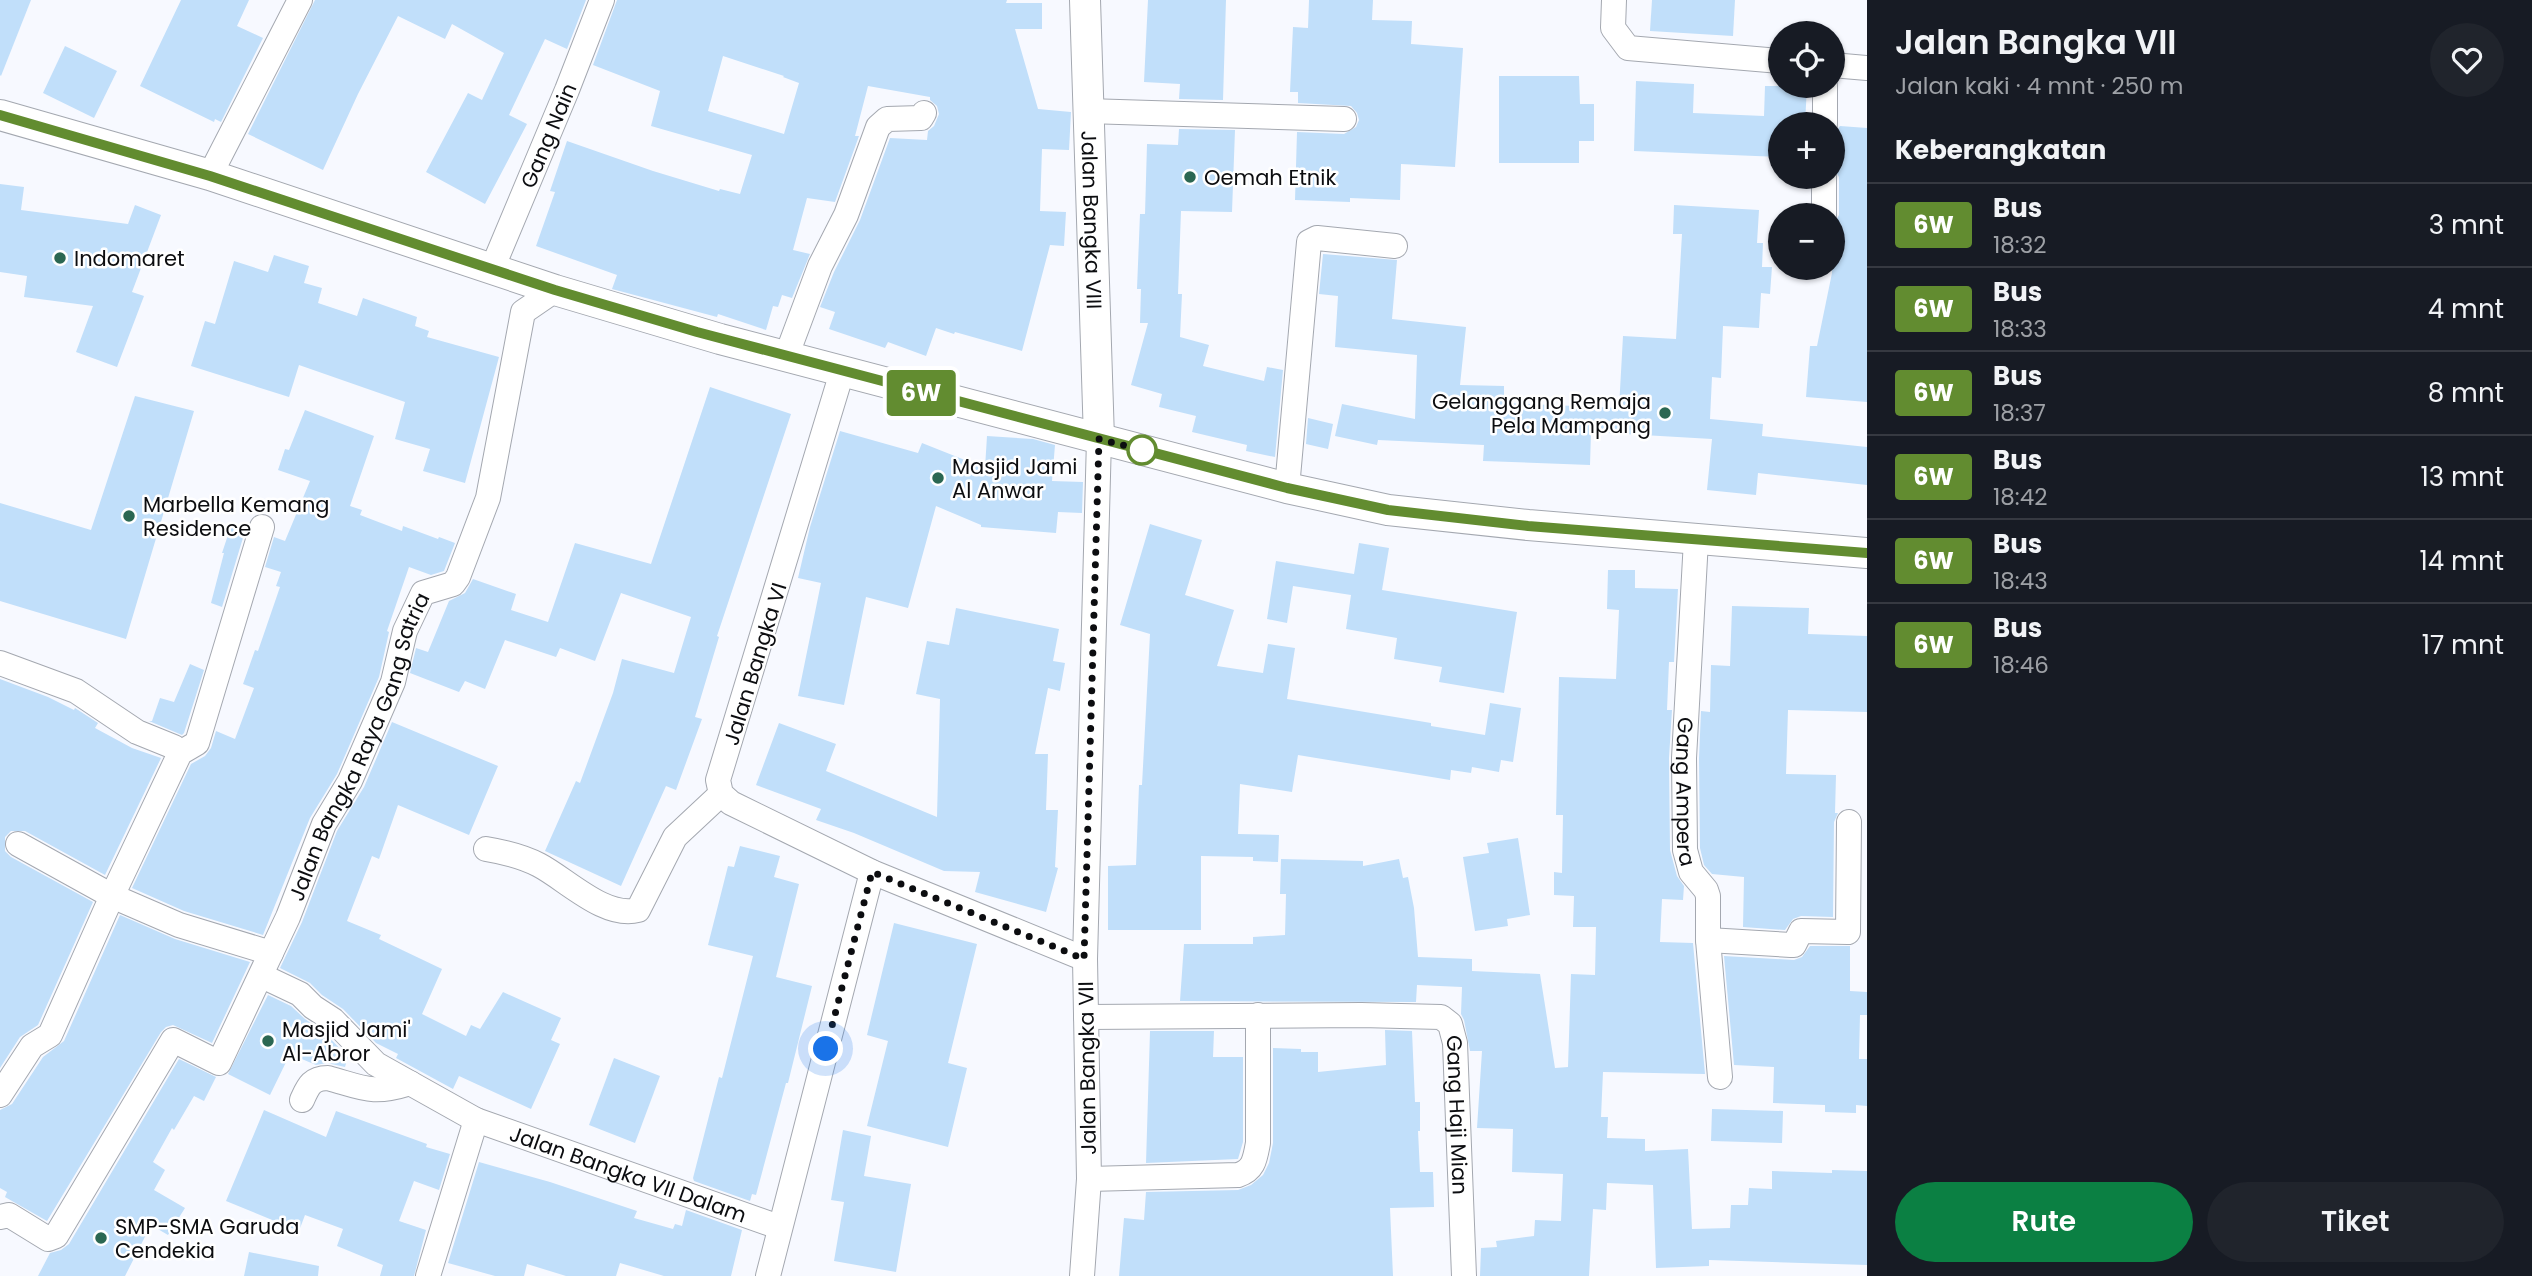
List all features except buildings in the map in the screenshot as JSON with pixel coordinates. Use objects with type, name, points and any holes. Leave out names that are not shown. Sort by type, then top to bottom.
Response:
[{"type":"street","points":[[210,176],[300,0]]},
{"type":"street","name":"Gang Nain","points":[[492,269],[567,90],[601,0]]},
{"type":"street","name":"Jalan Bangka VIII","points":[[1085,0],[1099,439]]},
{"type":"street","points":[[1614,0],[1613,28],[1628,48],[1768,60]]},
{"type":"street","points":[[1845,66],[1867,68]]},
{"type":"street","points":[[1087,111],[1344,119]]},
{"type":"street","points":[[786,357],[820,266],[846,215],[877,127],[887,119],[915,119],[921,118],[924,113]]},
{"type":"street","points":[[0,115],[210,176],[555,290],[786,357],[1287,488],[1388,510],[1528,526],[1867,553]]},
{"type":"street","points":[[1287,488],[1309,242],[1317,239],[1395,246]]},
{"type":"street","name":"Jalan Bangka Raya Gang Satria","points":[[262,976],[324,824],[350,781],[393,682],[405,631],[417,602],[423,593],[453,584],[458,577],[488,498],[523,312],[555,290]]},
{"type":"street","name":"Jalan Bangka VI","points":[[721,794],[719,780],[842,372]]},
{"type":"street","name":"Jalan Bangka VII","points":[[1082,1276],[1089,1179],[1084,959],[1099,439]]},
{"type":"street","points":[[0,1095],[32,1046],[50,1035],[180,753],[197,743],[262,527]]},
{"type":"street","name":"Gang Ampera","points":[[1696,540],[1684,758],[1685,850],[1691,872],[1706,890],[1708,897],[1708,940],[1720,1077]]},
{"type":"street","points":[[0,663],[76,691],[137,732],[174,747],[180,753]]},
{"type":"street","points":[[486,849],[529,860],[579,891],[615,909],[630,912],[638,910],[642,904],[675,837],[721,794],[731,803],[872,872],[1084,959]]},
{"type":"street","points":[[1708,940],[1791,946],[1801,931],[1848,932],[1849,821]]},
{"type":"street","points":[[18,844],[112,896],[179,925],[271,953]]},
{"type":"street","points":[[768,1276],[872,872]]},
{"type":"street","points":[[0,1217],[9,1215],[48,1239],[56,1236],[173,1041],[219,1063],[262,976]]},
{"type":"street","name":"Jalan Bangka VII Dalam","points":[[262,976],[300,994],[313,1007],[333,1020],[376,1065],[476,1120],[779,1227]]},
{"type":"street","points":[[1086,1017],[1258,1015],[1258,1143],[1254,1163],[1246,1173],[1089,1179]]},
{"type":"street","name":"Gang Haji Mian","points":[[1258,1015],[1361,1015],[1447,1019],[1455,1043],[1458,1084],[1464,1276]]},
{"type":"street","points":[[302,1100],[309,1084],[321,1078],[328,1077],[372,1091],[388,1090],[410,1083]]},
{"type":"street","points":[[428,1276],[476,1120]]},
{"type":"bus line","name":"6W","points":[[0,115],[210,176],[555,290],[697,332],[1287,488],[1388,510],[1528,526],[1867,553]]},
{"type":"place","name":"Oemah Etnik","points":[[1190,177]]},
{"type":"place","name":"Indomaret","points":[[60,258]]},
{"type":"place","name":"Gelanggang Remaja Pela Mampang","points":[[1665,413]]},
{"type":"place","name":"Masjid Jami Al Anwar","points":[[938,478]]},
{"type":"place","name":"Marbella Kemang Residence","points":[[129,516]]},
{"type":"place","name":"Masjid Jami' Al-Abror","points":[[268,1041]]},
{"type":"place","name":"SMP-SMA Garuda Cendekia","points":[[101,1238]]},
{"type":"route","points":[[826,1049],[872,872],[1084,959],[1099,439],[1142,450]]}]
